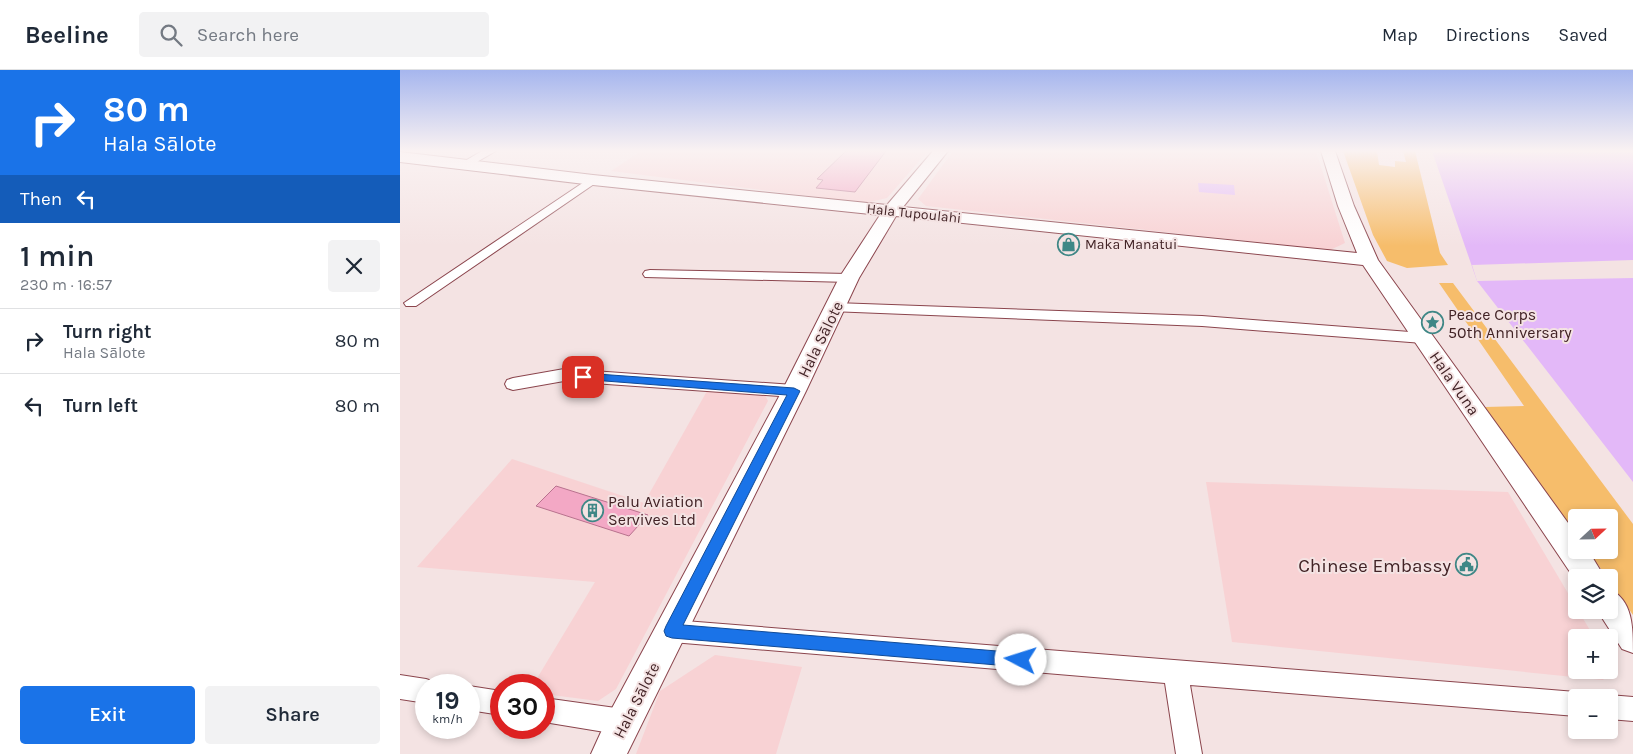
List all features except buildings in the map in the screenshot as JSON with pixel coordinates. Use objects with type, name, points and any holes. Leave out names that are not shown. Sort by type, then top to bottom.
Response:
[{"type":"main road","name":"Hala Tupoulahi","points":[[621,183],[1369,260]]},
{"type":"main road","name":"Hala Sālote","points":[[609,754],[623,722],[672,631],[836,308],[849,278],[891,211],[914,183]]},
{"type":"main road","name":"Hala Vuna","points":[[1338,183],[1369,260],[1585,569]]},
{"type":"main road","points":[[1618,616],[1633,638]]},
{"type":"street","points":[[411,303],[589,183]]},
{"type":"street","points":[[650,274],[849,278]]},
{"type":"street","points":[[836,308],[1202,321],[1423,338]]},
{"type":"street","points":[[513,384],[564,375],[794,391]]},
{"type":"street","points":[[672,631],[1568,703]]},
{"type":"street","points":[[1176,673],[1189,754]]},
{"type":"street","points":[[400,687],[415,689]]},
{"type":"street","points":[[1618,708],[1633,709]]},
{"type":"street","points":[[555,712],[623,722]]},
{"type":"shaded area","points":[[706,183],[900,183],[887,198],[865,203]]},
{"type":"shaded area","points":[[930,183],[1326,183],[1345,243],[1330,250],[926,206],[918,199]]},
{"type":"shaded area","points":[[1198,183],[1234,185],[1235,195],[1199,192]]},
{"type":"shaded area","points":[[1354,183],[1423,183],[1440,253],[1448,265],[1407,268],[1387,261],[1373,235]]},
{"type":"shaded area","points":[[1443,183],[1633,183],[1633,482],[1477,281]]},
{"type":"shaded area","points":[[1439,283],[1453,283],[1633,524],[1633,615],[1618,594],[1618,569],[1601,569],[1594,559],[1618,559],[1618,509],[1568,509],[1568,524],[1485,407],[1524,406]]},
{"type":"shaded area","points":[[707,391],[764,393],[768,401],[616,689],[598,701],[555,695],[555,674],[540,674],[595,582],[417,567],[512,459],[644,503]]},
{"type":"shaded area","points":[[1206,482],[1508,492],[1568,593],[1568,619],[1583,619],[1589,629],[1568,629],[1568,676],[1232,642]]},
{"type":"shaded area","points":[[715,655],[802,667],[776,754],[636,754],[660,691]]},
{"type":"pier","points":[[1633,260],[1633,278],[1477,281],[1472,265]]},
{"type":"place","name":"Maka Manatui","points":[[1069,244]]},
{"type":"place","name":"Peace Corps 50th Anniversary","points":[[1432,323]]},
{"type":"place","name":"Palu Aviation Servives Ltd","points":[[592,510]]},
{"type":"place","name":"Chinese Embassy","points":[[1467,565]]},
{"type":"route","points":[[583,377],[794,391],[672,631],[1021,660]]}]
